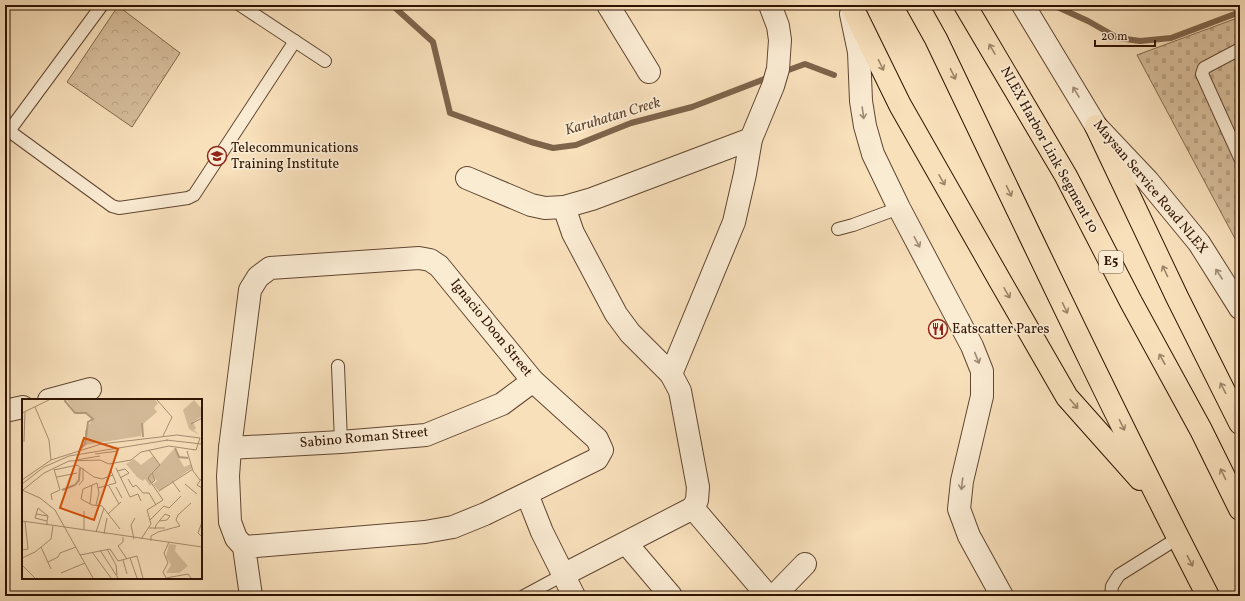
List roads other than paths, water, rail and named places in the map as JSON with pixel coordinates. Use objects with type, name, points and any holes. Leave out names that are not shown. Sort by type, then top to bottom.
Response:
[{"type":"highway","points":[[850,5],[900,105],[1067,397],[1159,501]]},
{"type":"highway","points":[[917,5],[936,39],[1159,501],[1208,596]]},
{"type":"highway","name":"NLEX Harbor Link Segment 10","points":[[970,12],[1066,176],[1131,302],[1201,430],[1240,509]]},
{"type":"highway","points":[[1096,126],[1240,423]]},
{"type":"street","points":[[608,5],[649,72]]},
{"type":"street","points":[[671,374],[734,222],[751,139],[775,77],[780,40],[778,26],[770,5]]},
{"type":"street","points":[[850,5],[859,52],[861,101],[865,126],[873,154],[899,208],[972,346],[982,371],[982,396],[962,481],[960,509],[969,536],[1002,596]]},
{"type":"street","name":"Maysan Service Road NLEX","points":[[1023,5],[1096,126],[1148,181],[1198,243],[1240,308]]},
{"type":"street","points":[[467,178],[531,205],[545,208],[564,207],[751,139]]},
{"type":"street","points":[[563,575],[693,508],[697,500],[698,487],[680,391],[671,374],[630,333],[616,314],[573,233],[564,207]]},
{"type":"street","name":"Ignacio Doon Street","points":[[244,547],[424,532],[452,527],[485,514],[596,460],[602,450],[597,439],[534,381],[440,266],[430,260],[419,258],[270,268],[258,277],[250,290],[230,448],[228,476],[230,522],[236,538],[244,547],[251,596]]},
{"type":"street","name":"Sabino Roman Street","points":[[230,448],[342,442],[426,435],[502,404],[534,381]]},
{"type":"street","points":[[54,399],[79,394]]},
{"type":"street","points":[[5,412],[22,407]]},
{"type":"street","points":[[527,494],[542,532],[574,596]]},
{"type":"street","points":[[693,508],[768,596]]},
{"type":"street","points":[[626,543],[671,596]]},
{"type":"street","points":[[774,596],[805,564]]},
{"type":"lane","points":[[102,5],[7,130],[112,206],[119,208],[188,198],[194,195],[295,41]]},
{"type":"lane","points":[[240,5],[325,61]]},
{"type":"lane","points":[[1240,49],[1204,68],[1202,74],[1240,158]]},
{"type":"lane","points":[[838,229],[899,208]]},
{"type":"lane","points":[[338,366],[342,442]]},
{"type":"lane","points":[[1112,596],[1112,586],[1119,575],[1178,538]]},
{"type":"lane","points":[[524,596],[563,575]]},
{"type":"waterway","name":"Karuhatan Creek","points":[[392,5],[433,42],[450,113],[531,142],[553,148],[576,145],[631,123],[692,107],[770,77]]},
{"type":"waterway","name":"Karuhatan Creek","points":[[1053,5],[1088,21],[1118,38],[1140,41],[1171,38],[1240,12]]},
{"type":"waterway","name":"Karuhatan Creek","points":[[783,72],[805,64],[834,75]]},
{"type":"place","name":"Telecommunications Training Institute","points":[[217,156]]},
{"type":"place","name":"Eatscatter Pares","points":[[938,329]]}]
